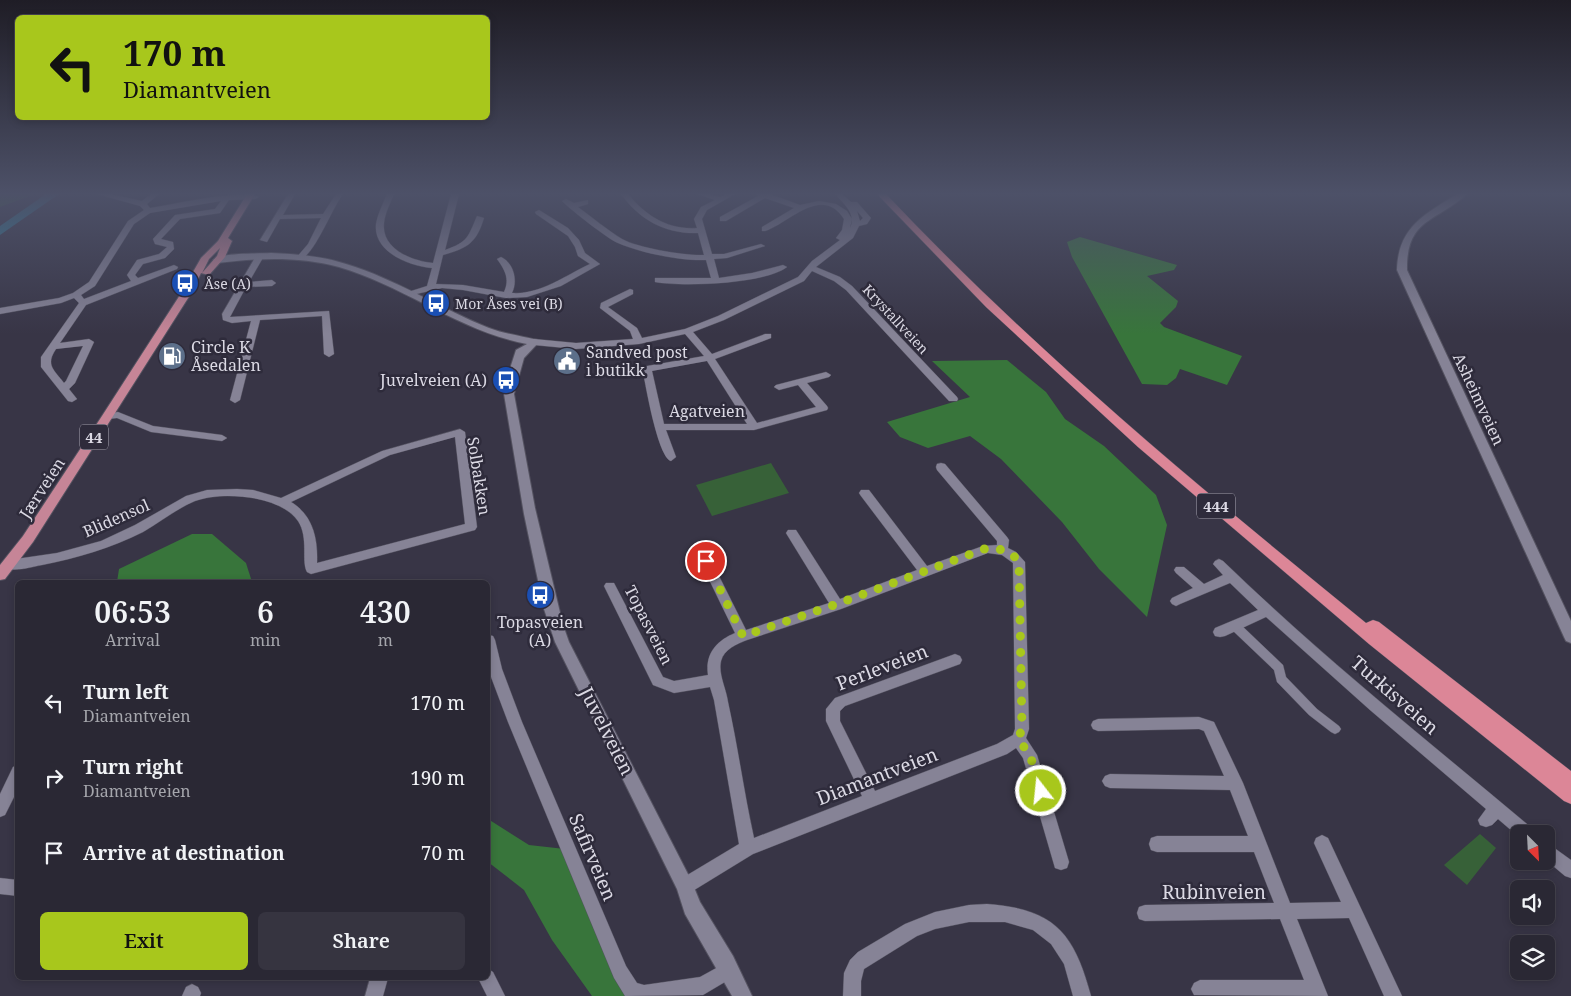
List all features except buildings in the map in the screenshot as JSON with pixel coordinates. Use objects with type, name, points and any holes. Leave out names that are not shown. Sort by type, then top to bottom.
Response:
[{"type":"highway","name":"444","points":[[926,240],[979,295],[1144,445],[1399,659],[1571,795]]},
{"type":"highway","name":"444","points":[[936,240],[1021,325],[1250,525],[1372,625],[1571,782]]},
{"type":"main road","name":"Jærveien","points":[[0,576],[108,416],[185,295],[215,258],[223,240]]},
{"type":"street","points":[[0,311],[76,296],[92,284],[120,240]]},
{"type":"street","points":[[136,281],[131,276],[140,262],[161,256],[171,247],[170,244],[158,240]]},
{"type":"street","points":[[300,258],[313,240]]},
{"type":"street","points":[[383,240],[402,257],[420,264],[436,266]]},
{"type":"street","points":[[431,287],[443,240]]},
{"type":"street","points":[[439,254],[469,244],[471,240]]},
{"type":"street","points":[[411,294],[444,285],[507,295],[523,295],[537,292],[596,264],[581,254],[577,240]]},
{"type":"street","points":[[619,240],[681,257],[710,257],[734,254],[761,246]]},
{"type":"street","points":[[705,240],[716,281]]},
{"type":"street","points":[[215,258],[260,256],[300,258],[357,270],[485,330],[529,342],[576,346],[639,342],[686,332],[721,318],[801,279],[814,262],[837,240]]},
{"type":"street","points":[[814,262],[844,240]]},
{"type":"street","name":"Asheimveien","points":[[1406,240],[1401,253],[1402,270],[1571,638]]},
{"type":"street","points":[[260,256],[242,285],[226,318],[232,320],[326,313],[329,354]]},
{"type":"street","points":[[500,258],[509,270],[513,281],[507,295]]},
{"type":"street","name":"Krystallveien","points":[[814,262],[849,288],[953,399]]},
{"type":"street","points":[[72,399],[46,367],[46,357],[83,304],[174,267]]},
{"type":"street","points":[[658,280],[716,281],[764,274],[783,267]]},
{"type":"street","points":[[242,285],[272,283]]},
{"type":"street","points":[[630,292],[604,305],[604,308],[630,326],[639,342]]},
{"type":"street","points":[[76,296],[83,304]]},
{"type":"street","points":[[235,400],[256,318]]},
{"type":"street","name":"Agatveien","points":[[686,332],[710,358],[754,427]]},
{"type":"street","points":[[614,371],[646,369],[710,358],[768,336]]},
{"type":"street","points":[[53,346],[89,342],[70,383],[63,388]]},
{"type":"street","name":"Juvelveien","points":[[529,342],[519,357],[510,384],[509,394],[529,508],[535,557],[542,572],[548,600],[562,642],[685,886],[692,907],[742,996]]},
{"type":"street","name":"Agatveien","points":[[646,369],[660,427],[671,457]]},
{"type":"street","points":[[779,387],[826,374]]},
{"type":"street","name":"Agatveien","points":[[660,427],[754,427],[823,408],[800,381]]},
{"type":"street","points":[[108,416],[118,415],[150,429],[222,438]]},
{"type":"street","name":"Solbakken","points":[[232,492],[251,493],[282,502],[301,517],[312,543],[311,569],[471,527],[460,432],[386,454],[282,502]]},
{"type":"street","points":[[941,467],[1003,540],[1002,549]]},
{"type":"street","name":"Blidensol","points":[[8,565],[35,562],[105,544],[134,531],[195,497],[232,492]]},
{"type":"street","points":[[865,493],[924,571]]},
{"type":"street","points":[[792,533],[837,604]]},
{"type":"street","points":[[748,848],[715,680],[715,659],[726,642],[837,604],[987,548],[1002,549],[1012,554],[1019,562],[1022,729],[1018,739],[1030,755],[1061,862]]},
{"type":"street","points":[[706,561],[743,636]]},
{"type":"street","name":"Turkisveien","points":[[1219,564],[1267,611],[1491,814],[1511,825]]},
{"type":"street","points":[[1180,570],[1202,590]]},
{"type":"street","points":[[1176,601],[1231,577]]},
{"type":"street","name":"Topasveien","points":[[610,586],[658,681],[674,687],[715,680]]},
{"type":"street","points":[[1220,632],[1267,611]]},
{"type":"street","points":[[1235,626],[1279,668],[1281,679],[1313,712],[1335,729]]},
{"type":"street","name":"Safirveien","points":[[490,646],[515,722],[620,972],[631,990],[644,994],[702,986],[729,970]]},
{"type":"street","name":"Perleveien","points":[[871,800],[833,721],[833,709],[840,702],[955,660]]},
{"type":"street","name":"Rubinveien","points":[[1098,725],[1198,723],[1209,726],[1235,783],[1257,844],[1317,993],[1200,990]]},
{"type":"street","name":"Diamantveien","points":[[685,886],[748,848],[1002,748],[1018,739]]},
{"type":"street","points":[[0,810],[15,778]]},
{"type":"street","points":[[1110,781],[1235,783]]},
{"type":"street","points":[[1322,843],[1393,996]]},
{"type":"street","points":[[1157,844],[1257,844]]},
{"type":"street","points":[[1555,857],[1571,870]]},
{"type":"street","points":[[0,886],[15,888]]},
{"type":"street","name":"Rubinveien","points":[[1145,913],[1284,913],[1354,910]]},
{"type":"street","points":[[852,996],[851,980],[857,964],[866,957],[920,926],[955,914],[984,913],[1013,916],[1034,921],[1051,932],[1071,960],[1082,996]]},
{"type":"street","points":[[374,996],[378,980]]},
{"type":"street","points":[[489,980],[496,996]]},
{"type":"green space","points":[[1092,240],[1177,265],[1174,270],[1147,276],[1178,301],[1176,307],[1160,323],[1164,327],[1242,356],[1227,385],[1180,369],[1176,378],[1167,385],[1142,384],[1072,257],[1067,242]]},
{"type":"green space","points":[[1007,360],[1046,392],[1065,419],[1104,446],[1156,495],[1167,525],[1147,617],[1099,569],[1062,522],[1001,459],[970,436],[928,448],[900,437],[887,422],[970,397],[932,361]]},
{"type":"green space","points":[[771,463],[789,493],[712,516],[696,485]]},
{"type":"green space","points":[[192,534],[212,534],[246,563],[251,580],[117,580],[119,569]]},
{"type":"green space","points":[[490,820],[529,845],[565,849],[630,996],[592,996],[552,940],[524,890],[490,864]]},
{"type":"green space","points":[[1480,834],[1496,848],[1467,885],[1444,865]]},
{"type":"place","name":"Åse (A)","points":[[185,283]]},
{"type":"place","name":"Mor Åses vei (B)","points":[[436,303]]},
{"type":"place","name":"Circle K Åsedalen","points":[[172,356]]},
{"type":"place","name":"Sandved post i butikk","points":[[567,361]]},
{"type":"place","name":"Juvelveien (A)","points":[[506,380]]},
{"type":"place","name":"Topasveien (A)","points":[[540,595]]},
{"type":"route","points":[[706,561],[743,636],[837,604],[987,548],[1002,549],[1012,554],[1019,562],[1022,639],[1022,729],[1018,739],[1030,755],[1041,791]]}]
